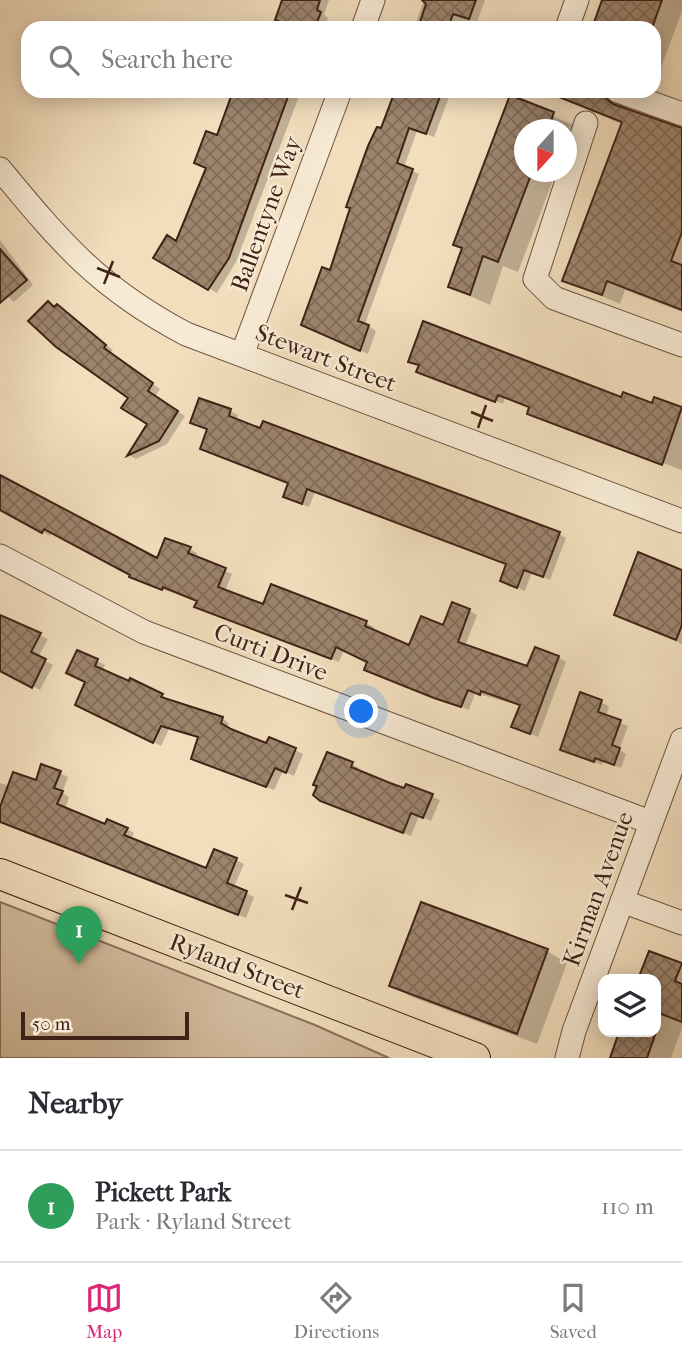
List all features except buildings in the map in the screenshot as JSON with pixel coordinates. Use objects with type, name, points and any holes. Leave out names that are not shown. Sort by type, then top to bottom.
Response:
[{"type":"main road","name":"Ryland Street","points":[[0,874],[475,1058]]},
{"type":"street","points":[[366,21],[373,0]]},
{"type":"street","points":[[570,21],[577,0]]},
{"type":"street","name":"Ballentyne Way","points":[[242,355],[337,98]]},
{"type":"street","points":[[637,98],[682,114]]},
{"type":"street","points":[[586,123],[534,279],[554,298],[682,345]]},
{"type":"street","name":"Stewart Street","points":[[0,169],[72,254],[107,286],[144,312],[186,334],[682,521]]},
{"type":"street","name":"Curti Drive","points":[[0,556],[144,632],[650,822]]},
{"type":"street","name":"Kirman Avenue","points":[[567,1058],[650,822],[682,740]]},
{"type":"street","points":[[622,901],[682,923]]},
{"type":"shaded area","points":[[0,902],[315,1025],[389,1058],[0,1058]]},
{"type":"place","name":"Pickett Park","points":[[79,964]]}]
